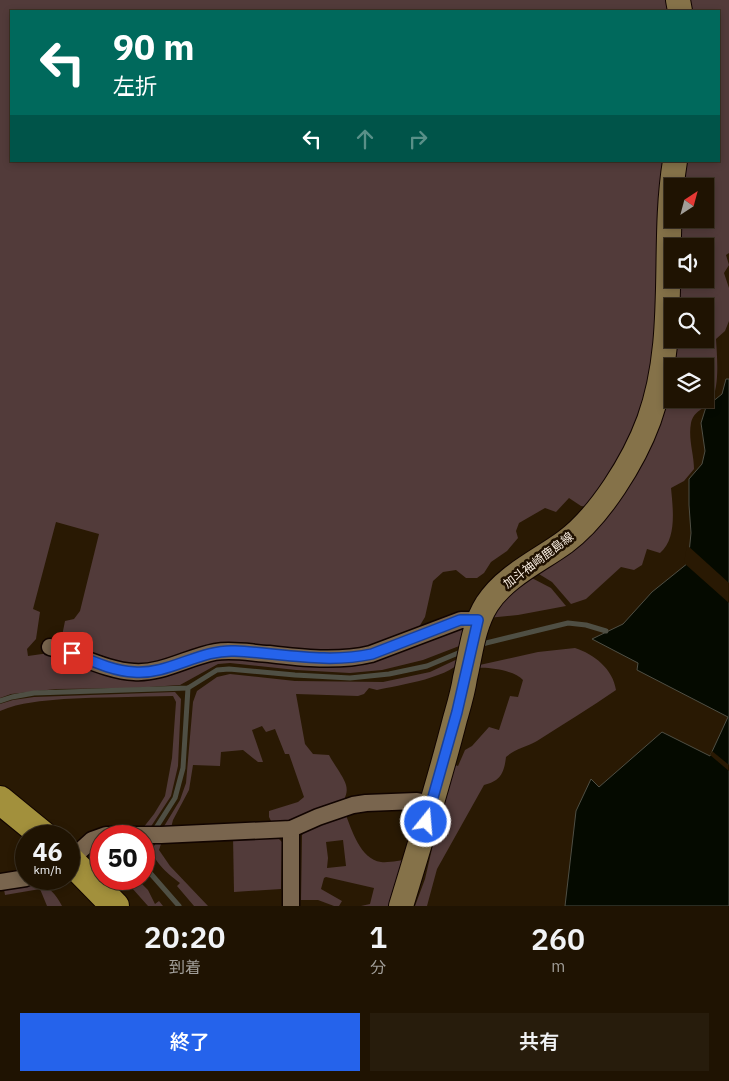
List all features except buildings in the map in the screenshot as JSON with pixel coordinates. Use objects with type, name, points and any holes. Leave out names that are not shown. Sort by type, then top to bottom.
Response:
[{"type":"highway","points":[[0,800],[31,825]]},
{"type":"highway","points":[[80,871],[115,906]]},
{"type":"main road","name":"加斗袖崎鹿島線","points":[[400,906],[432,804],[456,718],[474,638],[488,602],[512,578],[568,540],[585,524],[623,474],[640,443],[658,392],[664,358],[667,315],[669,211],[675,162]]},
{"type":"street","points":[[50,647],[110,667],[134,672],[156,670],[216,652],[234,651],[305,658],[358,657],[372,654],[460,620],[474,638]]},
{"type":"street","points":[[80,850],[92,840],[106,835],[162,835],[291,829],[353,805],[417,801],[432,804]]},
{"type":"street","points":[[291,829],[291,906]]},
{"type":"street","points":[[0,882],[15,880]]},
{"type":"shaded area","points":[[0,0],[729,0],[729,253],[726,255],[729,265],[724,273],[729,288],[729,321],[725,331],[716,339],[717,371],[714,395],[714,358],[664,358],[664,408],[703,408],[694,415],[691,423],[690,435],[694,469],[684,481],[671,488],[673,523],[669,540],[660,553],[647,549],[642,565],[634,570],[621,567],[586,599],[571,604],[552,582],[534,571],[557,557],[586,535],[623,487],[612,479],[589,507],[581,506],[569,498],[556,512],[545,508],[519,523],[516,531],[518,538],[507,551],[491,562],[484,573],[477,578],[466,578],[456,570],[443,572],[433,581],[425,617],[416,632],[371,650],[306,653],[216,647],[155,667],[136,668],[111,663],[61,641],[65,621],[74,619],[80,611],[99,534],[56,522],[33,609],[40,612],[36,639],[27,649],[28,656],[49,653],[67,657],[107,672],[135,678],[158,677],[214,658],[234,657],[305,663],[360,662],[457,629],[467,627],[470,633],[467,643],[423,660],[382,670],[350,673],[230,663],[218,664],[180,685],[134,688],[56,689],[11,694],[0,698]]},
{"type":"shaded area","points":[[726,379],[729,379],[729,906],[565,906],[576,811],[591,779],[599,787],[662,732],[710,756],[728,717],[637,670],[638,663],[592,639],[623,624],[652,592],[688,563],[691,533],[689,479],[702,464],[705,451],[701,423],[706,408],[714,408],[714,400],[722,394]]},
{"type":"shaded area","points":[[528,576],[551,588],[566,606],[518,615],[488,618]]},
{"type":"shaded area","points":[[575,648],[589,654],[602,663],[611,675],[616,690],[537,741],[506,757],[500,776],[484,785],[437,869],[427,906],[415,906],[425,879],[434,840],[429,835],[450,763],[458,766],[465,750],[472,746],[489,727],[499,730],[510,696],[518,697],[523,680],[508,672],[475,666],[538,652]]},
{"type":"shaded area","points":[[464,656],[459,664],[438,675],[377,690],[369,688],[364,694],[358,696],[296,694],[305,744],[313,754],[329,755],[346,785],[346,795],[331,810],[306,818],[272,823],[269,811],[298,802],[304,797],[289,754],[285,754],[275,729],[266,732],[262,726],[252,730],[263,762],[258,762],[243,750],[221,752],[220,766],[193,765],[189,790],[173,820],[171,828],[163,828],[180,800],[186,783],[193,702],[197,691],[217,677],[230,674],[295,681],[383,682],[430,672]]},
{"type":"shaded area","points":[[175,692],[181,699],[178,766],[171,796],[152,825],[145,825],[165,796],[172,758],[176,702],[173,696],[105,697],[40,701],[0,711],[0,704],[34,697]]},
{"type":"shaded area","points":[[345,813],[362,850],[374,860],[391,862],[409,859],[395,906],[361,906],[370,904],[374,888],[326,877],[321,889],[342,901],[339,906],[318,900],[301,900],[302,835],[307,828]],"holes":[[[343,840],[346,866],[327,868],[326,842]]]},
{"type":"shaded area","points":[[274,834],[282,842],[281,889],[234,892],[233,836]]},
{"type":"shaded area","points":[[157,841],[162,841],[159,850],[170,866],[208,906],[194,906],[177,886],[180,883],[158,863],[155,858],[155,844]]},
{"type":"shaded area","points":[[15,884],[15,890],[34,890],[5,895],[4,889],[6,885]]},
{"type":"shaded area","points":[[40,890],[50,890],[62,906],[47,906]]},
{"type":"shaded area","points":[[134,890],[148,890],[155,904],[159,901],[163,906],[148,906]]},
{"type":"pier","points":[[687,545],[729,583],[729,603],[684,563]]},
{"type":"pier","points":[[712,751],[729,765],[729,771],[710,755]]},
{"type":"waterway","points":[[478,645],[568,623],[586,625],[606,631]]},
{"type":"waterway","points":[[0,701],[34,693],[188,688],[217,670],[229,669],[350,678],[389,674],[427,666],[463,651]]},
{"type":"waterway","points":[[155,829],[175,798],[183,768],[188,688]]},
{"type":"waterway","points":[[155,879],[179,906]]},
{"type":"route","points":[[72,653],[110,667],[134,672],[156,670],[216,652],[234,651],[305,658],[358,657],[372,654],[460,620],[478,620],[437,790],[426,822]]}]
